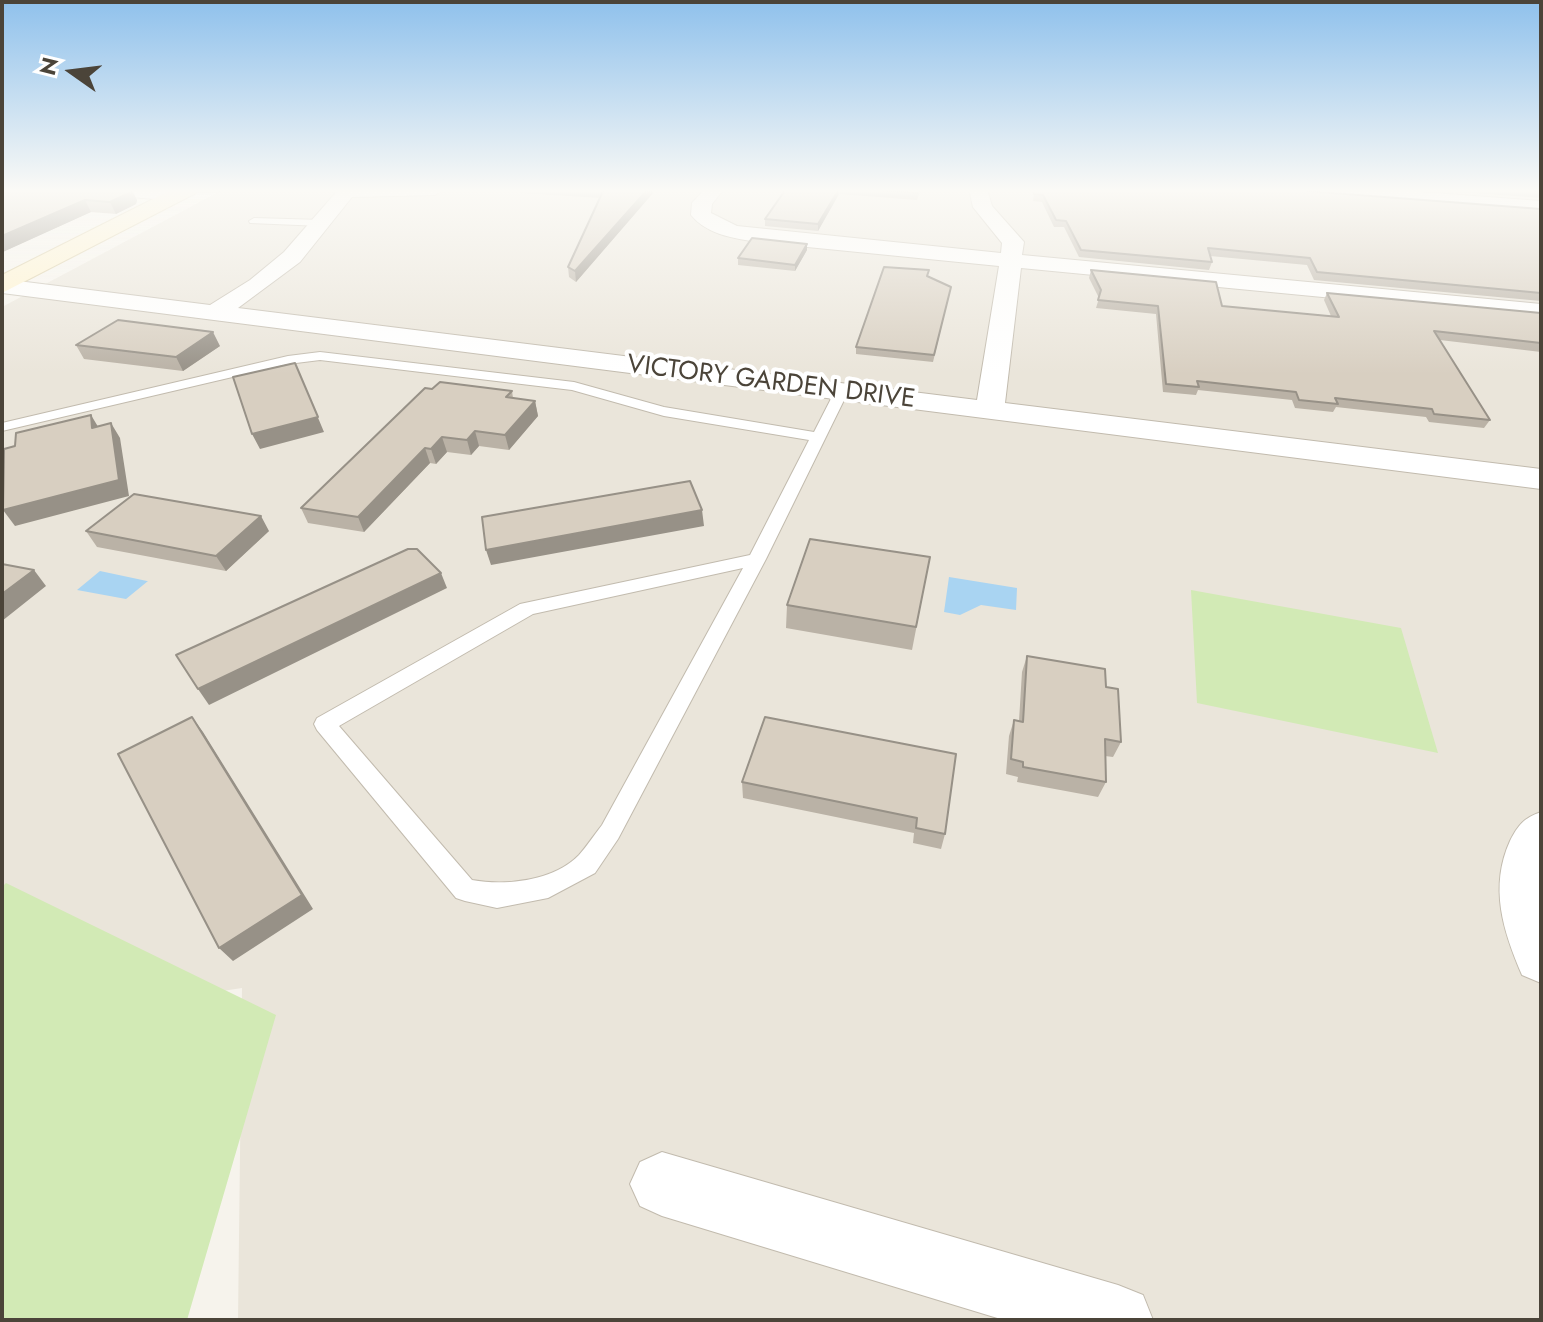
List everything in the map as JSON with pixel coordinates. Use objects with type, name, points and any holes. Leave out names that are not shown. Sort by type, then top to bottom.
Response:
[{"type":"main road","points":[[2,286],[70,251]]},
{"type":"street","points":[[214,313],[270,276],[298,251]]},
{"type":"street","points":[[914,251],[1541,311]]},
{"type":"street","points":[[990,410],[1012,251]]},
{"type":"street","name":"VICTORY GARDEN DRIVE","points":[[2,286],[990,410],[1538,484]]},
{"type":"street","points":[[1541,833],[1528,848],[1522,885],[1526,916],[1541,957]]},
{"type":"street","points":[[662,1184],[1118,1320]]},
{"type":"lane","points":[[2,427],[288,360],[320,356],[574,386],[609,398],[708,422],[818,437]]},
{"type":"lane","points":[[757,559],[527,609],[325,724],[465,890],[497,896],[539,890],[586,865],[610,832],[757,559],[841,392]]},
{"type":"shaded area","points":[[108,251],[1541,251],[1541,1320],[238,1320],[242,988],[189,996],[2,1087],[2,307]]},
{"type":"green space","points":[[1191,590],[1401,628],[1438,753],[1197,703]]},
{"type":"green space","points":[[6,883],[276,1015],[187,1320],[2,1320],[2,887]]},
{"type":"water","points":[[100,571],[148,581],[126,599],[77,590]]},
{"type":"water","points":[[949,577],[1017,588],[1016,610],[981,605],[960,615],[944,612]]},
{"type":"building","points":[[576,251],[593,251],[575,271],[568,267]]},
{"type":"building","points":[[743,251],[803,251],[795,265],[738,258]]},
{"type":"building","points":[[1089,251],[1209,251],[1212,262]]},
{"type":"building","points":[[1235,251],[1541,251],[1541,293],[1317,272],[1310,258]]},
{"type":"building","points":[[884,267],[929,270],[927,276],[951,287],[934,355],[856,347]]},
{"type":"building","points":[[1091,270],[1216,282],[1222,306],[1339,317],[1327,293],[1541,313],[1541,343],[1434,331],[1490,420],[1434,414],[1432,409],[1335,398],[1338,404],[1299,400],[1296,392],[1197,381],[1199,387],[1166,384],[1158,306],[1098,300],[1101,290]]},
{"type":"building","points":[[118,320],[213,332],[176,357],[76,345]]},
{"type":"building","points":[[295,363],[318,417],[252,434],[233,377]]},
{"type":"building","points":[[440,382],[512,391],[506,397],[535,401],[505,435],[475,431],[467,440],[442,437],[431,449],[425,448],[358,517],[301,508],[425,388],[432,389]]},
{"type":"building","points":[[91,415],[92,428],[111,423],[119,480],[3,510],[4,449],[15,446],[16,433]]},
{"type":"building","points":[[690,481],[702,510],[486,550],[482,517]]},
{"type":"building","points":[[134,494],[261,516],[216,556],[86,531]]},
{"type":"building","points":[[810,539],[930,557],[916,627],[787,605]]},
{"type":"building","points":[[408,549],[417,549],[441,573],[198,689],[176,655]]},
{"type":"building","points":[[2,564],[34,570],[2,594]]},
{"type":"building","points":[[1027,656],[1105,669],[1106,687],[1118,689],[1121,742],[1105,739],[1106,782],[1023,767],[1023,762],[1011,759],[1014,720],[1023,722]]},
{"type":"building","points":[[192,717],[302,895],[219,948],[118,754]]},
{"type":"building","points":[[765,717],[956,754],[945,834],[916,828],[917,818],[742,782]]}]
